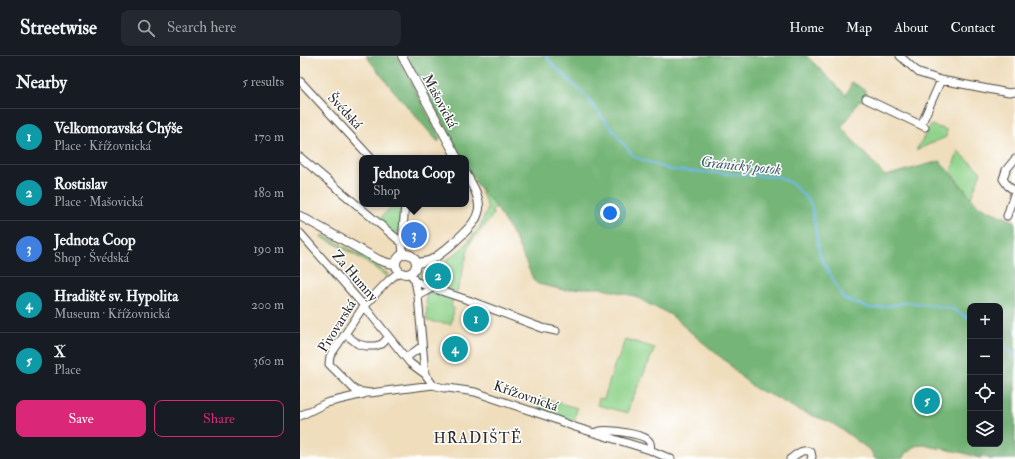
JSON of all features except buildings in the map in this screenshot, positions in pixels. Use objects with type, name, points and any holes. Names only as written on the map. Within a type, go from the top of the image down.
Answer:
[{"type":"street","name":"Mašovická","points":[[402,56],[454,155]]},
{"type":"street","points":[[900,56],[919,73],[941,80],[1009,93],[1015,92]]},
{"type":"street","points":[[866,99],[923,126],[941,80]]},
{"type":"street","name":"Švédská","points":[[300,81],[368,155]]},
{"type":"street","points":[[300,157],[359,207]]},
{"type":"street","points":[[1007,216],[1015,191],[1008,186],[1003,179],[1006,170],[1015,159]]},
{"type":"street","points":[[416,263],[430,261],[437,256],[461,236],[477,217],[479,208],[478,198],[469,179]]},
{"type":"street","points":[[359,207],[402,243]]},
{"type":"street","points":[[403,255],[402,243],[405,207]]},
{"type":"street","points":[[300,216],[379,260],[396,264]]},
{"type":"street","name":"Za Humny","points":[[300,232],[364,306],[410,363],[425,374]]},
{"type":"street","points":[[433,385],[425,374],[418,296],[412,277],[416,263],[412,257],[403,255],[398,258],[396,264],[399,272],[412,277],[432,288],[542,328],[556,331]]},
{"type":"street","name":"Pivovarská","points":[[399,272],[389,280],[364,306],[330,356],[329,364],[356,391],[370,393],[433,385]]},
{"type":"street","points":[[418,296],[432,288]]},
{"type":"street","points":[[345,334],[358,344],[366,346],[382,344],[389,337]]},
{"type":"street","points":[[406,358],[422,346]]},
{"type":"street","name":"Křížovnická","points":[[433,385],[475,392],[594,433],[650,450],[671,459]]},
{"type":"street","points":[[300,416],[326,403],[370,393]]},
{"type":"street","name":"Křížovnická","points":[[594,433],[601,430],[610,430],[642,437],[650,442],[650,450]]},
{"type":"street","points":[[790,459],[802,451],[807,450],[811,452],[811,459]]},
{"type":"green space","points":[[366,56],[397,56],[440,138],[438,142],[393,90]]},
{"type":"green space","points":[[407,56],[807,56],[846,95],[852,82],[865,90],[867,95],[858,102],[850,116],[841,127],[885,176],[940,161],[977,205],[1015,221],[1015,459],[989,459],[983,455],[980,458],[964,453],[923,445],[914,446],[910,452],[907,451],[902,459],[875,459],[871,451],[830,422],[798,410],[773,396],[756,389],[740,376],[728,363],[671,315],[659,308],[658,309],[634,296],[600,288],[564,290],[538,284],[534,281],[515,238],[498,209],[478,186],[469,170],[469,155],[460,155]]},
{"type":"green space","points":[[931,125],[947,130],[946,137],[916,150]]},
{"type":"green space","points":[[958,151],[981,172],[971,198],[951,172]]},
{"type":"green space","points":[[479,186],[497,208],[492,210],[494,214],[470,243],[457,292],[420,280],[423,272],[444,262],[463,248],[479,228],[488,208]]},
{"type":"green space","points":[[392,207],[402,207],[399,231],[395,235],[377,221]]},
{"type":"green space","points":[[323,235],[370,261],[388,274],[387,277],[355,255],[321,237]]},
{"type":"green space","points":[[435,292],[453,298],[451,307],[454,308],[451,324],[427,321],[426,294]]},
{"type":"green space","points":[[625,339],[655,348],[629,406],[628,413],[597,405],[599,398],[604,399],[616,360],[618,360]]},
{"type":"green space","points":[[542,398],[577,408],[574,423],[538,408]]},
{"type":"waterway","name":"Gránický potok","points":[[546,56],[554,66],[584,94],[634,157],[671,170],[779,177],[793,184],[811,204],[820,256],[844,299],[872,309],[908,302],[950,308],[967,317]]},
{"type":"waterway","name":"Gránický potok","points":[[1003,344],[1015,355]]},
{"type":"place","name":"Jednota Coop","points":[[414,235]]},
{"type":"place","name":"Rostislav","points":[[438,276]]},
{"type":"place","name":"Velkomoravská Chýše","points":[[476,319]]},
{"type":"place","name":"Hradiště sv. Hypolita","points":[[455,349]]},
{"type":"place","name":"X","points":[[927,401]]},
{"type":"district","name":"HRADIŠTĚ","points":[[478,438]]}]
